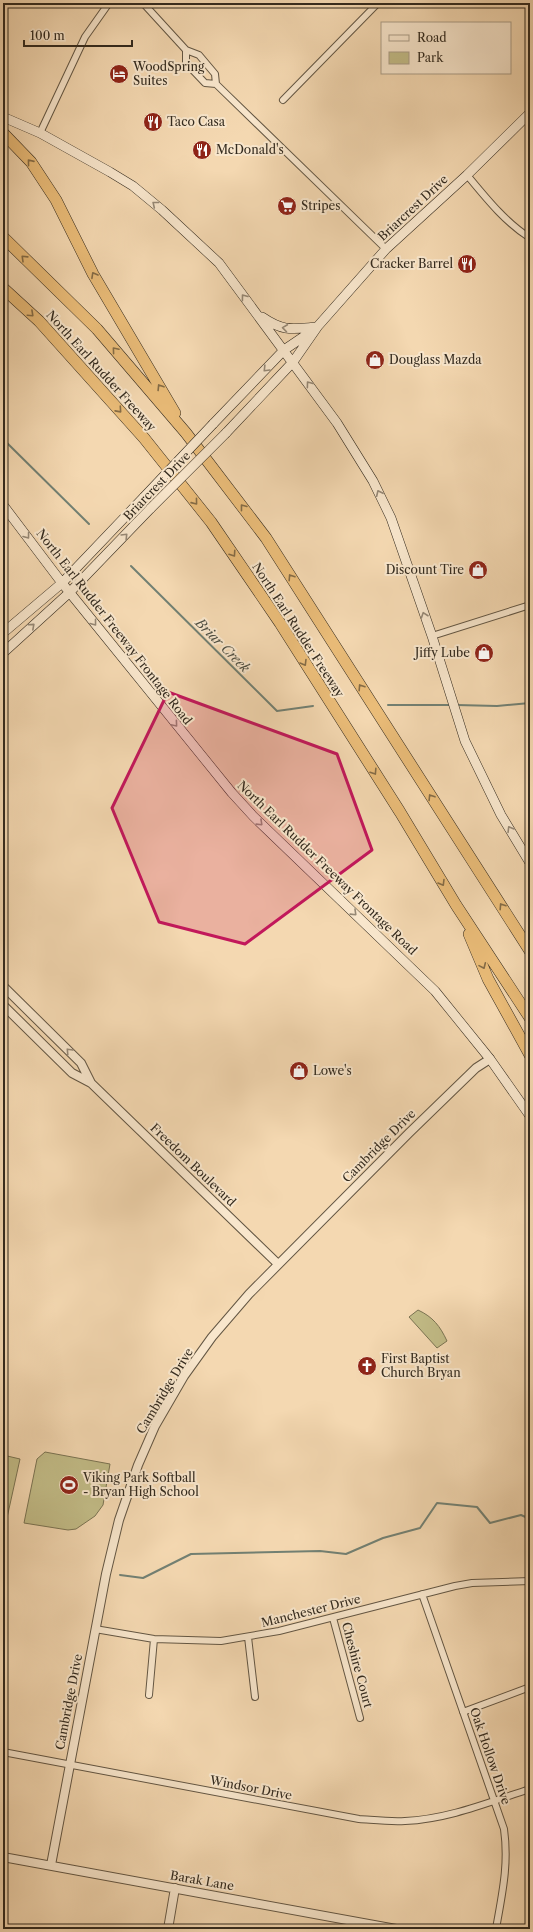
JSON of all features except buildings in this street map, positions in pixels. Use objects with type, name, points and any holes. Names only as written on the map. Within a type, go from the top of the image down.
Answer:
[{"type":"highway","points":[[3,133],[31,162],[56,200],[93,274],[186,433]]},
{"type":"highway","name":"North Earl Rudder Freeway","points":[[3,237],[97,329],[186,433],[266,538],[530,951]]},
{"type":"highway","name":"North Earl Rudder Freeway","points":[[3,288],[39,321],[144,438],[211,522],[280,623],[400,812],[456,905],[530,1018]]},
{"type":"highway","points":[[456,905],[488,978],[530,1055]]},
{"type":"highway","points":[[517,930],[530,946]]},
{"type":"main road","name":"Briarcrest Drive","points":[[3,653],[70,592],[293,362],[318,326],[386,249],[467,175],[530,112]]},
{"type":"main road","points":[[3,117],[40,133],[110,172],[133,186],[162,210],[219,263],[337,423],[374,481],[391,518],[432,636],[448,692],[465,741],[501,815],[530,863]]},
{"type":"main road","points":[[256,313],[276,326],[290,329],[318,326]]},
{"type":"main road","name":"Briarcrest Drive","points":[[3,633],[62,583],[284,350],[318,326]]},
{"type":"main road","name":"North Earl Rudder Freeway Frontage Road","points":[[3,505],[62,583],[232,793],[258,821],[435,991],[490,1059],[530,1116]]},
{"type":"street","points":[[40,133],[85,37],[109,3]]},
{"type":"street","points":[[143,3],[186,50],[199,55],[215,74],[216,84]]},
{"type":"street","points":[[283,100],[378,3]]},
{"type":"street","points":[[186,50],[186,63],[204,83],[216,84],[386,249]]},
{"type":"street","points":[[467,175],[496,209],[519,231],[530,238]]},
{"type":"street","points":[[432,636],[530,605]]},
{"type":"street","name":"Freedom Boulevard","points":[[3,986],[81,1064],[92,1082],[278,1264]]},
{"type":"street","name":"Freedom Boulevard","points":[[3,1005],[72,1073],[92,1082]]},
{"type":"street","points":[[14,1016],[24,1006]]},
{"type":"street","name":"Cambridge Drive","points":[[51,1866],[95,1629],[119,1520],[138,1465],[155,1426],[184,1376],[212,1337],[278,1264],[409,1132],[476,1068],[490,1059]]},
{"type":"street","name":"Manchester Drive","points":[[95,1629],[154,1639],[221,1641],[279,1631],[422,1594],[472,1583],[530,1580]]},
{"type":"street","name":"Oak Hollow Drive","points":[[422,1594],[504,1829],[507,1860],[496,1929]]},
{"type":"street","name":"Cheshire Court","points":[[332,1618],[360,1718]]},
{"type":"street","points":[[248,1637],[255,1697]]},
{"type":"street","points":[[149,1695],[154,1639]]},
{"type":"street","points":[[463,1712],[530,1687]]},
{"type":"street","name":"Windsor Drive","points":[[3,1752],[359,1819],[405,1821],[430,1818],[469,1810],[494,1800],[530,1789]]},
{"type":"street","name":"Barak Lane","points":[[3,1857],[392,1929]]},
{"type":"street","points":[[168,1929],[175,1888]]},
{"type":"highlighted area","points":[[168,692],[337,754],[372,850],[245,944],[159,922],[112,808]]},
{"type":"green space","points":[[418,1310],[432,1319],[439,1326],[447,1341],[437,1348],[409,1317]]},
{"type":"green space","name":"Viking Park Softball - Bryan High School","points":[[45,1452],[110,1464],[103,1505],[95,1516],[76,1529],[68,1530],[24,1523],[37,1459]]},
{"type":"green space","points":[[3,1455],[20,1459],[3,1536]]},
{"type":"waterway","name":"Briar Creek","points":[[3,439],[89,524]]},
{"type":"waterway","name":"Briar Creek","points":[[131,566],[277,711],[313,706]]},
{"type":"waterway","name":"Briar Creek","points":[[457,705],[497,706],[530,703]]},
{"type":"waterway","name":"Briar Creek","points":[[388,705],[451,705]]},
{"type":"waterway","points":[[120,1575],[143,1578],[191,1554],[320,1551],[346,1554],[383,1538],[420,1528],[437,1503],[477,1507],[490,1523],[521,1515],[530,1519]]},
{"type":"place","name":"WoodSpring Suites","points":[[119,74]]},
{"type":"place","name":"Taco Casa","points":[[153,122]]},
{"type":"place","name":"McDonald's","points":[[202,150]]},
{"type":"place","name":"Stripes","points":[[287,206]]},
{"type":"place","name":"Cracker Barrel","points":[[467,264]]},
{"type":"place","name":"Douglass Mazda","points":[[375,360]]},
{"type":"place","name":"Discount Tire","points":[[478,570]]},
{"type":"place","name":"Jiffy Lube","points":[[484,653]]},
{"type":"place","name":"Lowe's","points":[[299,1071]]},
{"type":"place","name":"First Baptist Church Bryan","points":[[367,1366]]},
{"type":"place","name":"Viking Park Softball - Bryan High School","points":[[69,1485]]}]
